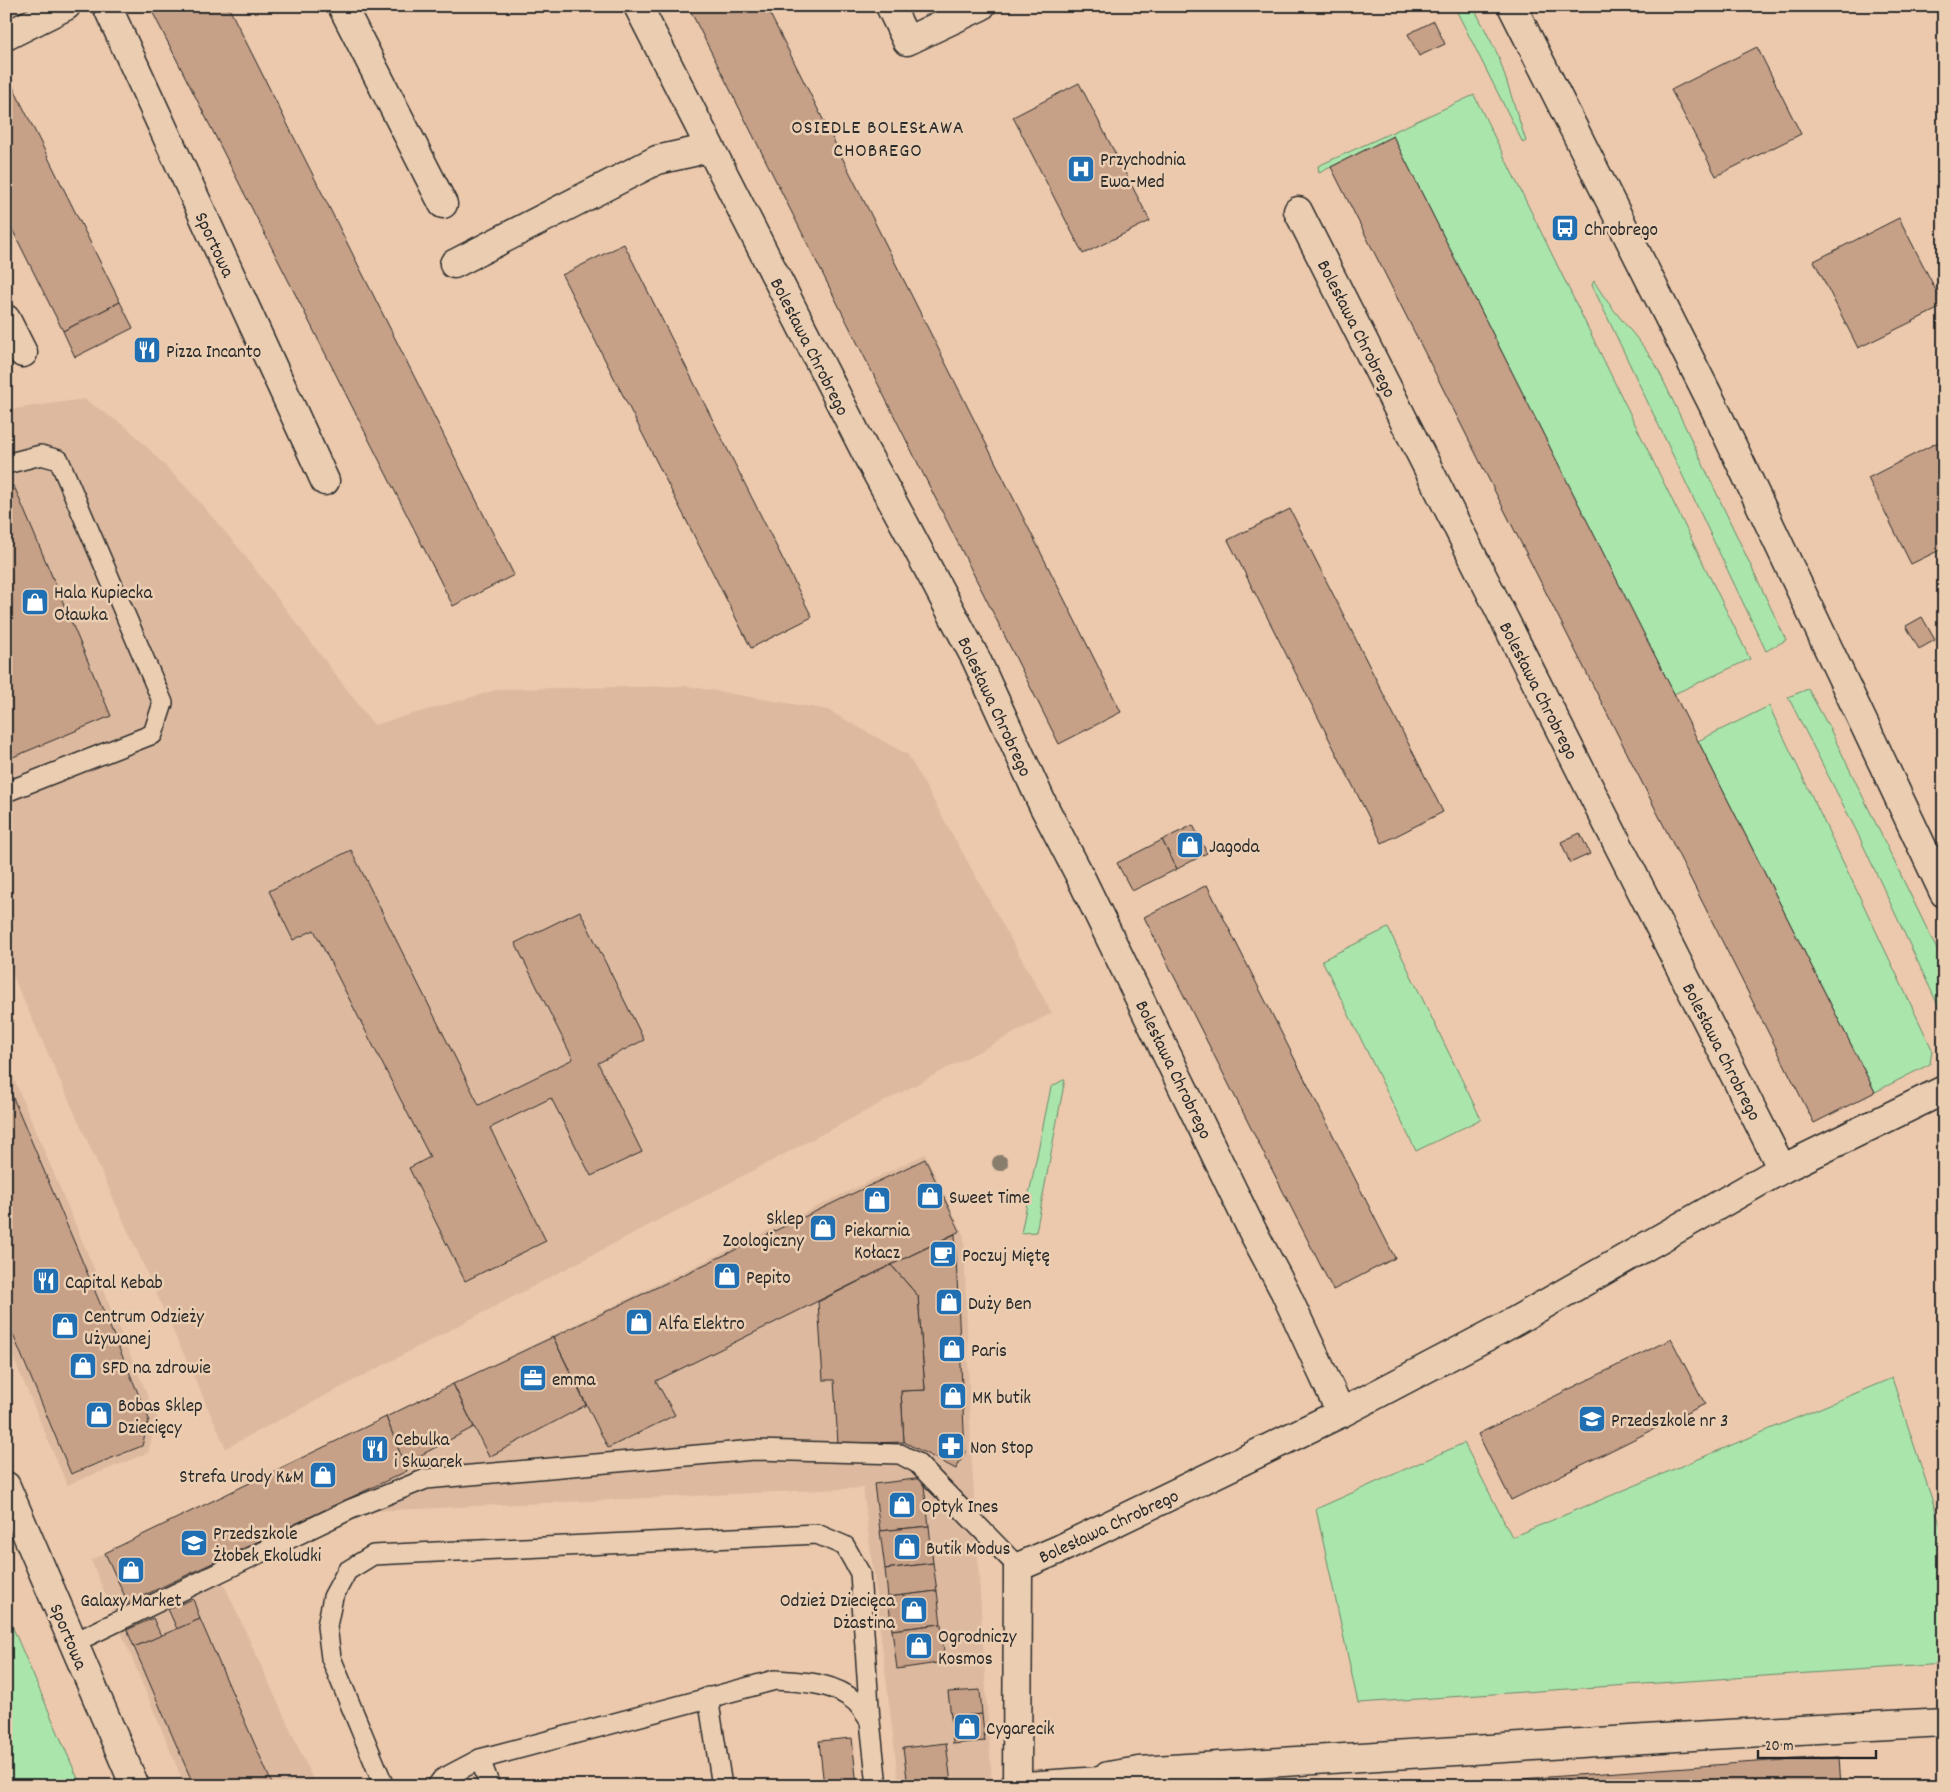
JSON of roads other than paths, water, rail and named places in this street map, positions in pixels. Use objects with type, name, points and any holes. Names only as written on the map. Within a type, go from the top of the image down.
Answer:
[{"type":"street","points":[[6,36],[66,6]]},
{"type":"street","name":"Sportowa","points":[[107,6],[325,481]]},
{"type":"street","points":[[342,6],[443,204]]},
{"type":"street","name":"Bolesława Chrobrego","points":[[638,6],[708,147],[866,453],[976,659],[1042,802],[1253,1232],[1285,1292],[1341,1413]]},
{"type":"street","points":[[890,6],[908,41],[982,6]]},
{"type":"street","points":[[1512,6],[1713,405],[1944,893]]},
{"type":"street","points":[[454,264],[657,160],[708,147]]},
{"type":"street","name":"Bolesława Chrobrego","points":[[1298,211],[1782,1169]]},
{"type":"street","points":[[6,319],[23,353]]},
{"type":"street","name":"Bolesława Chrobrego","points":[[1017,1784],[1018,1567],[1060,1549],[1341,1413],[1501,1328],[1782,1169],[1944,1090]]},
{"type":"street","name":"Sportowa","points":[[6,1486],[135,1786]]},
{"type":"street","points":[[1108,1776],[1139,1771],[1944,1722]]},
{"type":"lane","points":[[6,464],[41,455],[59,460],[163,703],[153,734],[6,792]]},
{"type":"lane","points":[[73,1643],[351,1509],[426,1479],[635,1459],[754,1450],[900,1454],[917,1463],[1018,1567]]},
{"type":"lane","points":[[384,1786],[331,1658],[327,1626],[333,1597],[347,1571],[373,1554],[817,1534],[846,1546],[860,1573],[870,1721],[878,1786]]},
{"type":"lane","points":[[438,1786],[442,1779],[480,1759],[775,1680],[820,1683],[837,1690],[856,1702],[870,1721]]},
{"type":"lane","points":[[708,1697],[722,1786]]},
{"type":"lane","points":[[480,1759],[490,1786]]},
{"type":"lane","points":[[1017,1784],[1108,1776]]},
{"type":"place","name":"Przychodnia Ewa-Med","points":[[1081,169]]},
{"type":"place","name":"Chrobrego","points":[[1565,228]]},
{"type":"place","name":"Pizza Incanto","points":[[147,350]]},
{"type":"place","name":"Hala Kupiecka Oławka","points":[[35,602]]},
{"type":"place","name":"Jagoda","points":[[1190,845]]},
{"type":"place","name":"Sweet Time","points":[[930,1196]]},
{"type":"place","name":"Piekarnia Kołacz","points":[[877,1200]]},
{"type":"place","name":"Sklep Zoologiczny","points":[[823,1228]]},
{"type":"place","name":"Poczuj Miętę","points":[[943,1254]]},
{"type":"place","name":"Pepito","points":[[727,1276]]},
{"type":"place","name":"Capital Kebab","points":[[46,1281]]},
{"type":"place","name":"Duży Ben","points":[[949,1302]]},
{"type":"place","name":"Alfa Elektro","points":[[639,1322]]},
{"type":"place","name":"Centrum Odzieży Używanej","points":[[65,1326]]},
{"type":"place","name":"Paris","points":[[952,1349]]},
{"type":"place","name":"SFD na zdrowie","points":[[83,1366]]},
{"type":"place","name":"emma","points":[[533,1378]]},
{"type":"place","name":"MK butik","points":[[953,1396]]},
{"type":"place","name":"Bobas Sklep Dziecięcy","points":[[99,1415]]},
{"type":"place","name":"Przedszkole nr 3","points":[[1592,1419]]},
{"type":"place","name":"Non Stop","points":[[951,1446]]},
{"type":"place","name":"Cebulka i Skwarek","points":[[375,1449]]},
{"type":"place","name":"Strefa Urody K&M","points":[[323,1475]]},
{"type":"place","name":"Optyk Ines","points":[[902,1505]]},
{"type":"place","name":"Przedszkole Żłobek Ekoludki","points":[[194,1543]]},
{"type":"place","name":"Butik Modus","points":[[907,1547]]},
{"type":"place","name":"Galaxy Market","points":[[131,1570]]},
{"type":"place","name":"Odzież Dziecięca Dżastina","points":[[914,1610]]},
{"type":"place","name":"Ogrodniczy Kosmos","points":[[919,1646]]},
{"type":"place","name":"Cygarecik","points":[[967,1727]]},
{"type":"district","name":"OSIEDLE BOLESŁAWA CHOBREGO","points":[[878,138]]}]
